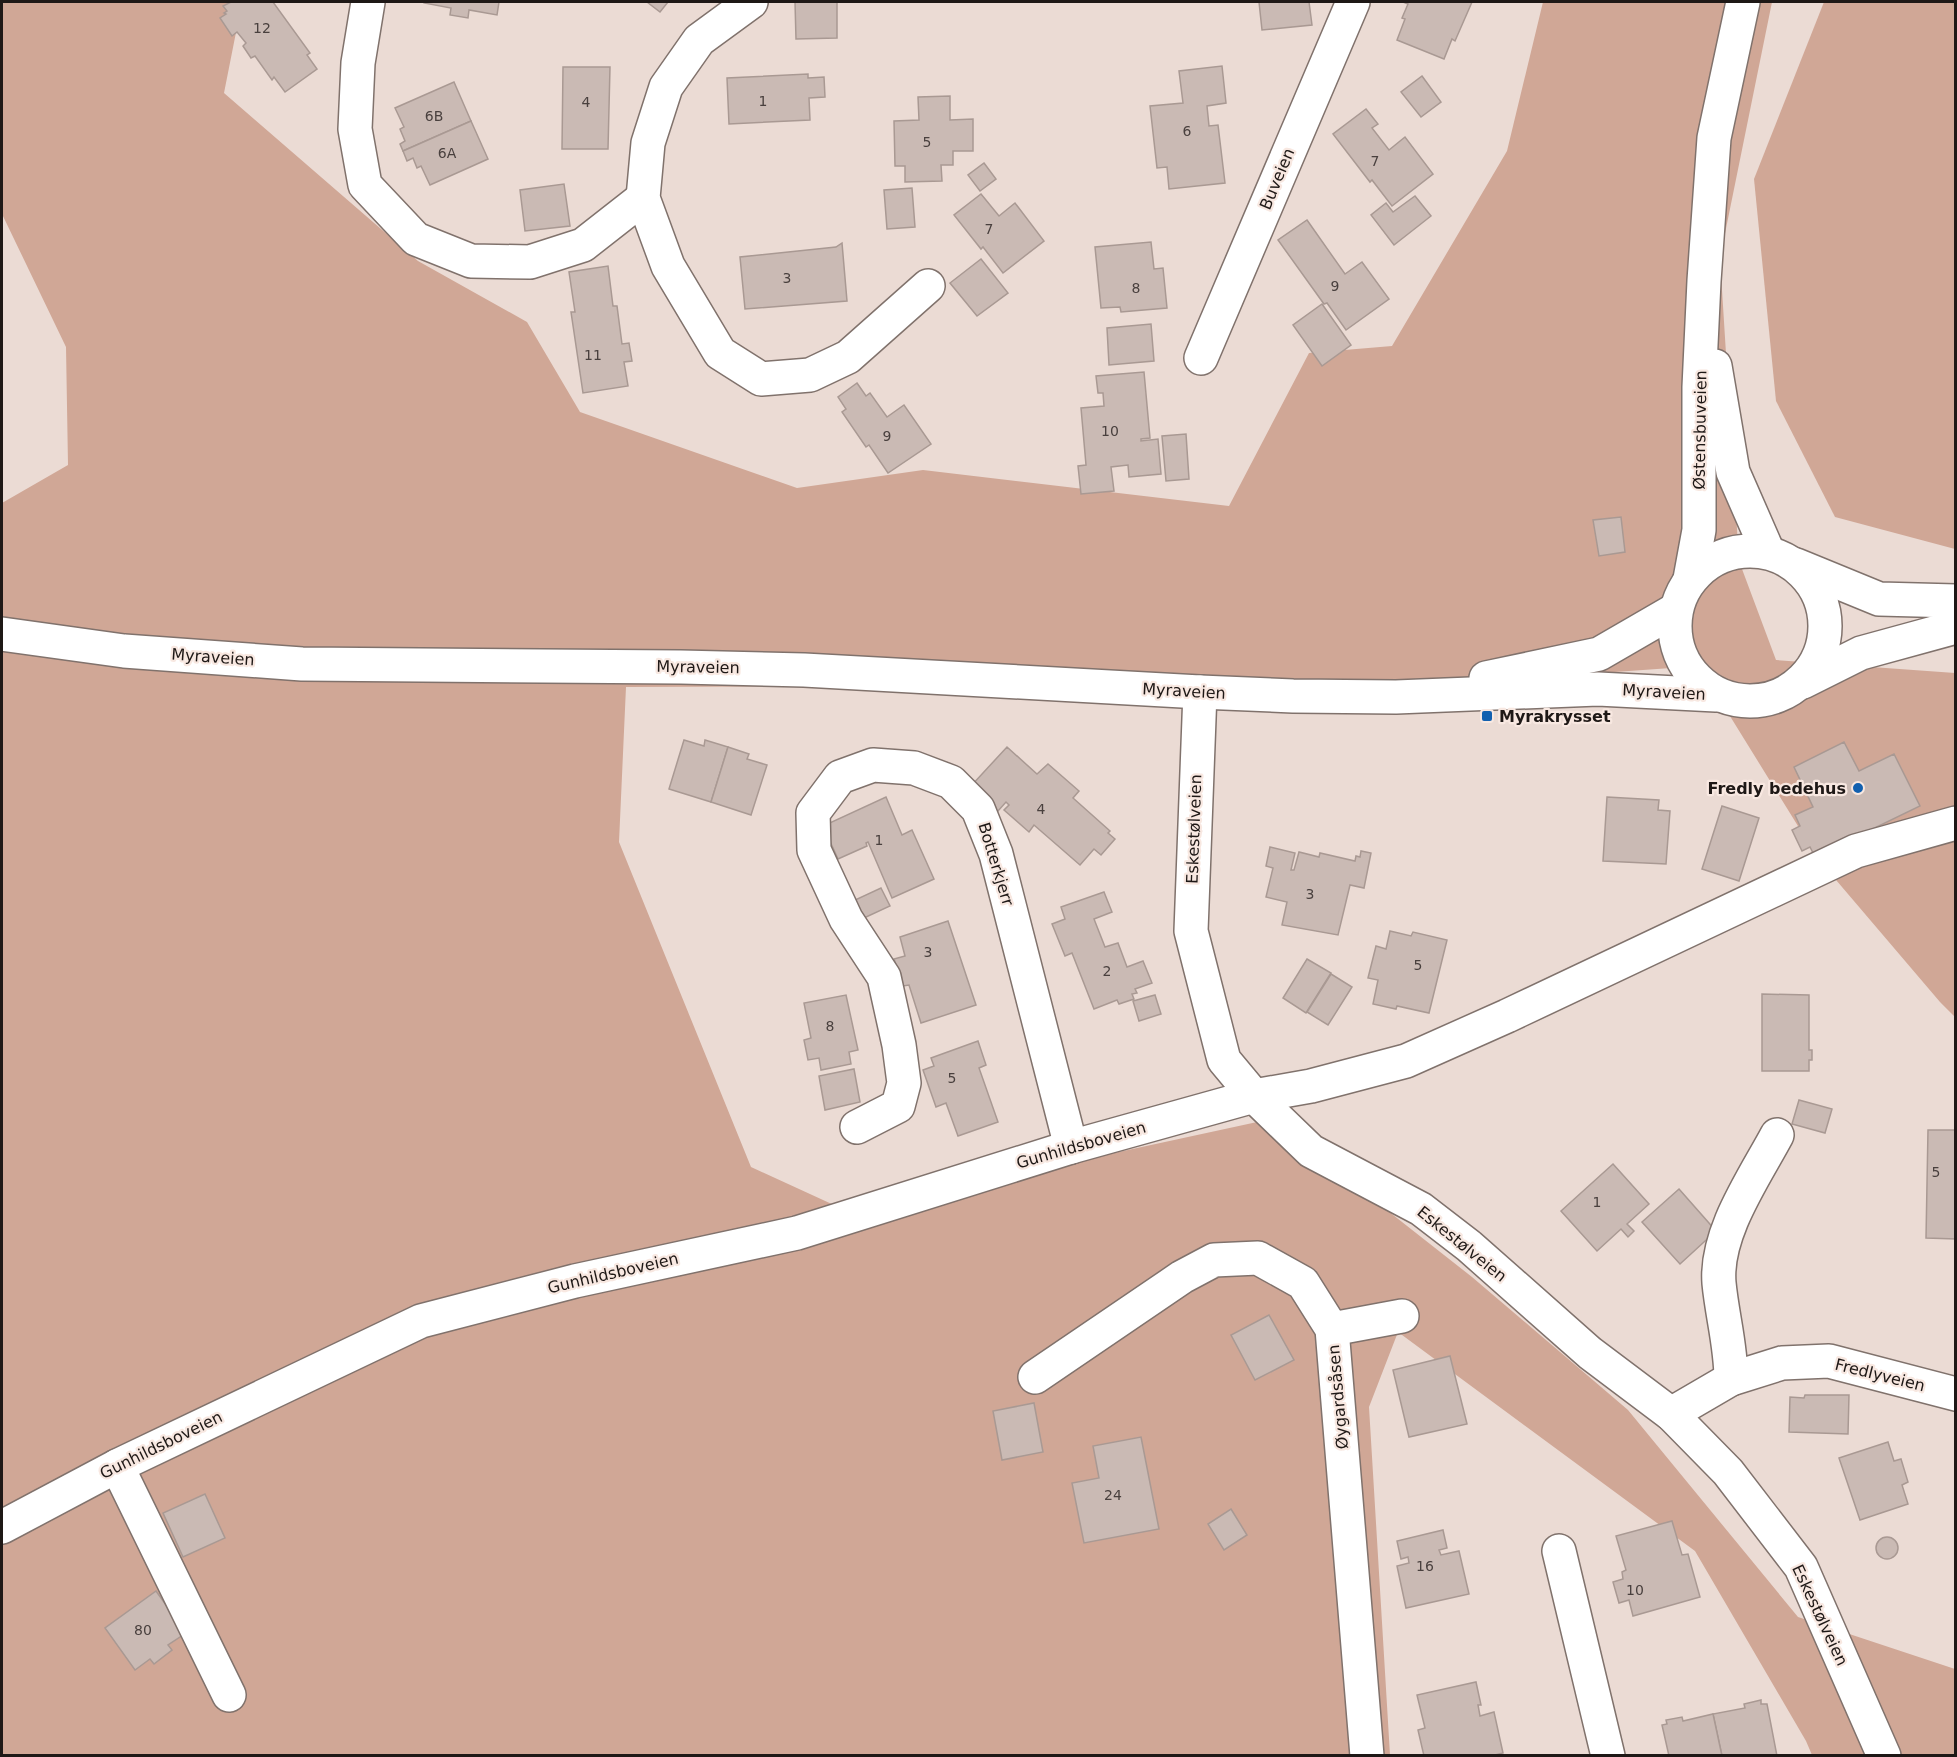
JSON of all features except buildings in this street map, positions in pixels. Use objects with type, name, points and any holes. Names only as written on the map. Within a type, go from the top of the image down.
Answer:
[{"type":"street","points":[[368,2],[358,63],[355,129],[365,185],[416,239],[471,261],[530,262],[583,245],[643,198]]},
{"type":"street","points":[[751,2],[699,40],[666,87],[648,143],[643,198],[668,266],[720,353],[761,379],[810,375],[848,357],[928,286]]},
{"type":"street","name":"Buveien","points":[[1201,358],[1353,2]]},
{"type":"street","name":"Østensbuveien","points":[[1690,579],[1699,530],[1700,387],[1704,281],[1714,138],[1743,2]]},
{"type":"street","name":"Østensbuveien","points":[[1704,281],[1718,387],[1733,472],[1781,558]]},
{"type":"street","points":[[1956,601],[1879,599],[1781,558],[1739,551],[1713,560],[1690,579],[1675,610],[1675,640],[1694,679],[1716,695],[1753,703],[1778,698],[1803,682],[1862,653],[1956,627]]},
{"type":"street","points":[[1781,558],[1814,584],[1823,604],[1826,625],[1819,659],[1803,682]]},
{"type":"street","name":"Myraveien","points":[[1396,697],[1599,654],[1675,610]]},
{"type":"street","name":"Myraveien","points":[[2,634],[124,651],[302,664],[646,666],[804,670],[1200,692],[1396,697],[1598,689],[1716,695]]},
{"type":"street","name":"Eskestølveien","points":[[1200,692],[1191,931],[1224,1060],[1254,1096],[1311,1151],[1421,1209],[1445,1227],[1590,1353],[1671,1414],[1728,1472],[1801,1567],[1884,1755]]},
{"type":"street","name":"Botterkjerr","points":[[857,1127],[898,1106],[904,1083],[899,1045],[884,976],[846,919],[814,850],[813,813],[840,777],[873,765],[914,768],[951,782],[978,809],[996,854],[1071,1147]]},
{"type":"street","name":"Gunhildsboveien","points":[[2,1527],[117,1466],[421,1321],[575,1281],[797,1233],[1071,1147],[1254,1096],[1311,1086],[1406,1061],[1507,1016],[1857,851],[1956,823]]},
{"type":"street","points":[[1731,1379],[1731,1362],[1719,1281],[1720,1251],[1738,1207],[1777,1135]]},
{"type":"street","name":"Øygardsåsen","points":[[1035,1377],[1182,1277],[1214,1260],[1258,1258],[1303,1283],[1332,1329],[1367,1755]]},
{"type":"street","points":[[1332,1329],[1402,1316]]},
{"type":"street","name":"Fredlyveien","points":[[1671,1414],[1731,1379],[1782,1363],[1828,1361],[1956,1394]]},
{"type":"street","points":[[117,1466],[229,1695]]},
{"type":"street","points":[[1559,1551],[1608,1755]]},
{"type":"shaded area","points":[[2,2],[242,2],[224,93],[418,261],[527,322],[580,412],[797,488],[923,470],[1229,506],[1309,353],[1392,346],[1507,151],[1543,2],[1772,2],[1720,258],[1739,561],[1776,660],[1955,673],[1955,1017],[1819,860],[1699,666],[1447,684],[626,687],[619,842],[751,1167],[847,1211],[1271,1119],[1472,1277],[1628,1410],[1798,1617],[1955,1669],[1955,1755],[1812,1755],[1695,1551],[1398,1332],[1369,1407],[1390,1755],[2,1755],[2,503],[68,465],[66,347],[2,214]]},
{"type":"shaded area","points":[[1824,2],[1955,2],[1955,549],[1835,517],[1776,401],[1754,179]]},
{"type":"place","name":"Myrakrysset","points":[[1487,716]]},
{"type":"place","name":"Fredly bedehus","points":[[1858,788]]}]
